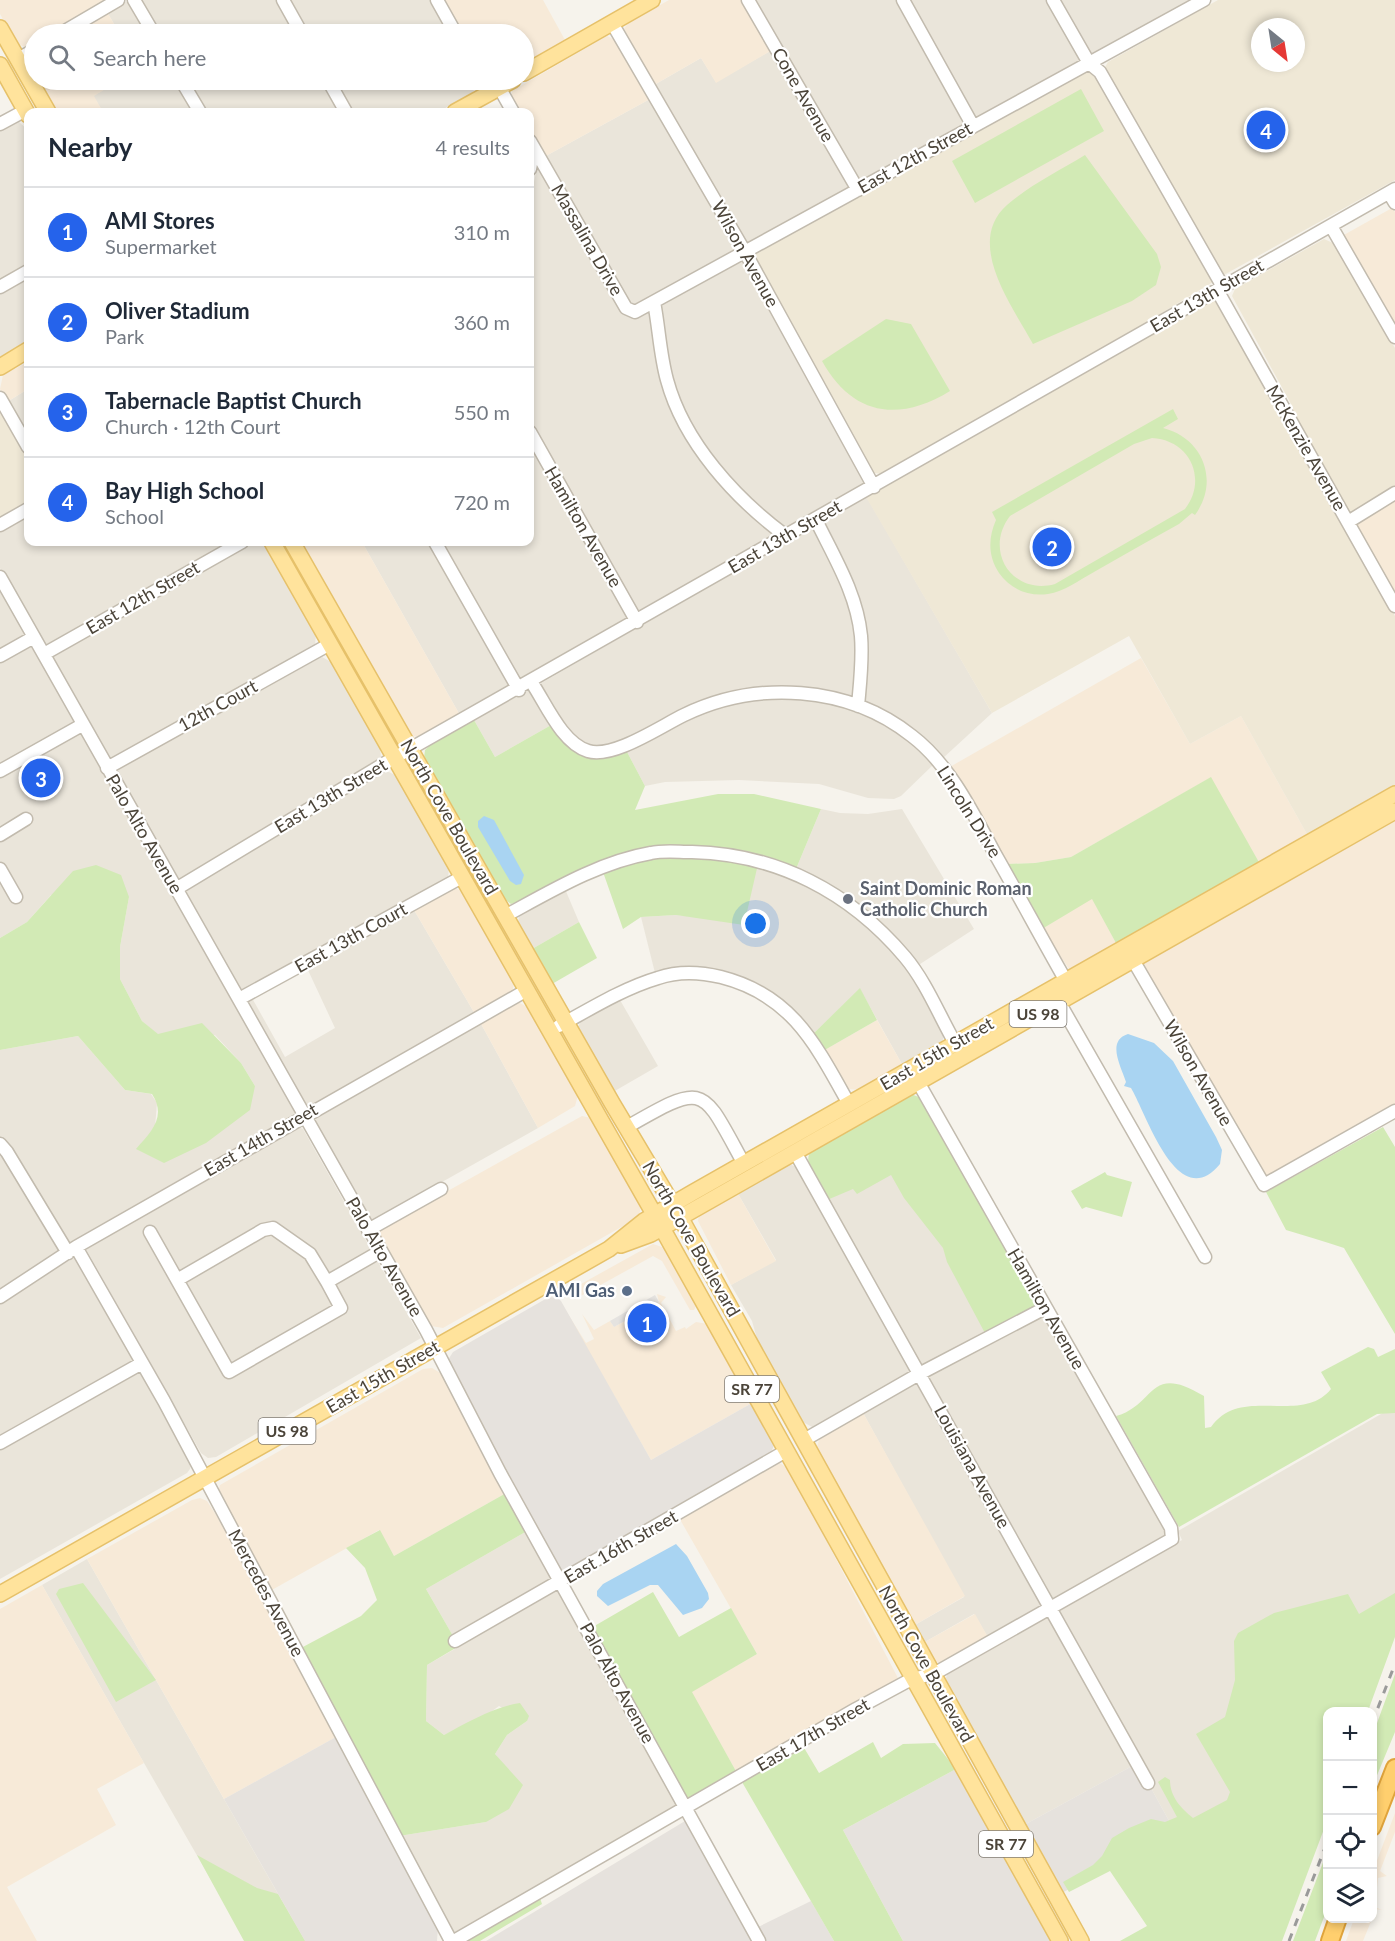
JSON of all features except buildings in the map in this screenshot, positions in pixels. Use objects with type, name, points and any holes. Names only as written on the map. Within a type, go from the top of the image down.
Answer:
[{"type":"highway","points":[[1377,1818],[1391,1791],[1395,1768]]},
{"type":"highway","points":[[1330,1941],[1336,1923]]},
{"type":"main road","points":[[534,67],[652,0]]},
{"type":"main road","points":[[0,28],[24,70]]},
{"type":"main road","points":[[0,48],[18,59]]},
{"type":"main road","points":[[0,65],[25,108]]},
{"type":"main road","points":[[36,90],[46,108]]},
{"type":"main road","points":[[462,108],[495,90]]},
{"type":"main road","points":[[0,367],[24,352]]},
{"type":"main road","name":"North Cove Boulevard","points":[[274,546],[658,1221],[1060,1941]]},
{"type":"main road","name":"North Cove Boulevard","points":[[294,546],[505,916],[563,1024],[579,1046],[677,1211],[1081,1941]]},
{"type":"main road","name":"East 15th Street","points":[[0,1594],[1276,871],[1368,818],[1395,794]]},
{"type":"main road","name":"East 15th Street","points":[[1368,818],[1395,811]]},
{"type":"main road","points":[[527,990],[536,992],[563,1024]]},
{"type":"main road","name":"East 15th Street","points":[[677,1211],[744,1164],[791,1145]]},
{"type":"street","points":[[77,24],[118,0]]},
{"type":"street","points":[[134,0],[148,24]]},
{"type":"street","points":[[283,0],[296,24]]},
{"type":"street","points":[[437,0],[450,24]]},
{"type":"street","name":"Cone Avenue","points":[[748,0],[858,190]]},
{"type":"street","points":[[903,0],[973,126]]},
{"type":"street","name":"McKenzie Avenue","points":[[1053,0],[1089,63],[1100,72],[1395,606]]},
{"type":"street","name":"East 12th Street","points":[[626,308],[635,312],[654,302],[1204,0]]},
{"type":"street","name":"Wilson Avenue","points":[[612,23],[745,252],[874,487]]},
{"type":"street","points":[[18,59],[24,56]]},
{"type":"street","points":[[187,90],[198,108]]},
{"type":"street","points":[[334,90],[344,108]]},
{"type":"street","points":[[502,90],[511,108]]},
{"type":"street","points":[[0,124],[24,113]]},
{"type":"street","name":"Massalina Drive","points":[[534,148],[626,308]]},
{"type":"street","name":"East 13th Street","points":[[176,888],[395,758],[519,690],[1331,226],[1393,195]]},
{"type":"street","points":[[1331,226],[1395,337]]},
{"type":"street","points":[[0,287],[24,273]]},
{"type":"street","points":[[654,302],[667,381],[683,418],[720,478],[759,516],[786,536]]},
{"type":"street","points":[[0,398],[24,440]]},
{"type":"street","name":"Hamilton Avenue","points":[[534,439],[637,621]]},
{"type":"street","points":[[1348,522],[1395,493]]},
{"type":"street","points":[[0,525],[24,511]]},
{"type":"street","points":[[816,519],[855,606],[861,654],[858,706]]},
{"type":"street","name":"East 12th Street","points":[[44,654],[235,546]]},
{"type":"street","points":[[437,546],[519,690]]},
{"type":"street","name":"Palo Alto Avenue","points":[[0,577],[381,1251],[560,1582],[759,1941]]},
{"type":"street","points":[[0,656],[34,637]]},
{"type":"street","name":"12th Court","points":[[106,768],[330,645]]},
{"type":"street","name":"Lincoln Drive","points":[[532,682],[564,734],[582,749],[591,753],[612,751],[720,700],[751,693],[780,691],[822,697],[858,706],[913,736],[949,776],[976,819],[1070,987]]},
{"type":"street","points":[[0,771],[82,724]]},
{"type":"street","points":[[0,836],[26,819]]},
{"type":"street","points":[[505,916],[600,868],[634,857],[670,852],[747,856],[782,867],[810,881],[848,904],[871,923],[905,957],[916,972],[959,1050]]},
{"type":"street","points":[[0,869],[16,897]]},
{"type":"street","name":"East 13th Court","points":[[239,999],[462,877]]},
{"type":"street","name":"Wilson Avenue","points":[[1130,953],[1264,1185],[1395,1111]]},
{"type":"street","points":[[563,1024],[660,977],[698,973],[727,979],[759,991],[798,1022],[814,1044],[852,1111]]},
{"type":"street","name":"East 14th Street","points":[[0,1298],[72,1250],[527,990]]},
{"type":"street","points":[[1055,996],[1205,1257]]},
{"type":"street","name":"Hamilton Avenue","points":[[914,1076],[1171,1528],[1173,1536]]},
{"type":"street","points":[[627,1127],[674,1100],[686,1097],[698,1098],[706,1101],[716,1113],[744,1164]]},
{"type":"street","name":"Mercedes Avenue","points":[[0,1144],[72,1250],[142,1363],[453,1941]]},
{"type":"street","name":"Louisiana Avenue","points":[[791,1145],[1148,1783]]},
{"type":"street","points":[[368,1230],[441,1188]]},
{"type":"street","points":[[150,1232],[177,1280],[229,1372],[341,1308],[310,1254],[273,1228],[263,1230],[177,1280]]},
{"type":"street","points":[[327,1282],[381,1251]]},
{"type":"street","points":[[804,1440],[919,1374],[1045,1308]]},
{"type":"street","points":[[0,1443],[142,1363]]},
{"type":"street","name":"East 16th Street","points":[[455,1641],[786,1451]]},
{"type":"street","name":"East 17th Street","points":[[453,1941],[856,1709],[914,1679],[932,1675],[1169,1542],[1173,1536]]},
{"type":"shaded area","points":[[0,0],[108,0],[66,24],[24,24],[24,47],[16,43],[0,14]]},
{"type":"shaded area","points":[[140,0],[278,0],[291,24],[154,24]]},
{"type":"shaded area","points":[[288,0],[432,0],[445,24],[302,24]]},
{"type":"shaded area","points":[[443,0],[543,0],[565,40],[534,58],[534,24],[456,24]]},
{"type":"shaded area","points":[[669,0],[742,0],[772,50],[716,83],[701,58],[654,85],[624,29],[628,23]]},
{"type":"shaded area","points":[[754,0],[898,0],[967,123],[859,183]]},
{"type":"shaded area","points":[[909,0],[1048,0],[1083,61],[975,119]]},
{"type":"shaded area","points":[[1058,0],[1193,0],[1091,56]]},
{"type":"shaded area","points":[[1218,0],[1395,0],[1395,180],[1222,276],[1104,69],[1108,62]]},
{"type":"shaded area","points":[[129,2],[143,24],[114,24],[107,12]]},
{"type":"shaded area","points":[[107,12],[114,24],[87,24]]},
{"type":"shaded area","points":[[607,36],[615,40],[650,99],[544,157],[534,138],[534,108],[517,108],[511,97],[514,90],[534,90],[534,78]]},
{"type":"shaded area","points":[[772,50],[851,187],[747,246],[654,85],[701,58],[716,82]]},
{"type":"shaded area","points":[[1086,69],[1093,71],[1213,282],[1024,396],[883,474],[873,473],[755,261],[755,254]]},
{"type":"shaded area","points":[[43,90],[104,90],[94,96],[101,108],[54,108]]},
{"type":"shaded area","points":[[103,90],[181,90],[191,107],[100,108],[93,96]]},
{"type":"shaded area","points":[[192,90],[328,90],[339,108],[204,108]]},
{"type":"shaded area","points":[[339,90],[474,90],[445,108],[350,108]]},
{"type":"shaded area","points":[[650,99],[739,250],[634,306],[629,304],[544,157]]},
{"type":"shaded area","points":[[18,121],[24,126],[24,268],[0,282],[0,129]]},
{"type":"shaded area","points":[[538,163],[621,308],[651,310],[679,420],[717,482],[756,520],[777,535],[639,615],[534,430],[534,182]]},
{"type":"shaded area","points":[[1392,208],[1395,212],[1395,329],[1342,236]]},
{"type":"shaded area","points":[[1324,239],[1333,243],[1395,348],[1395,489],[1355,512],[1347,510],[1287,407],[1291,404],[1232,296],[1235,289]]},
{"type":"shaded area","points":[[744,259],[864,480],[863,486],[786,530],[724,475],[687,416],[672,380],[659,305]]},
{"type":"shaded area","points":[[24,277],[24,343],[0,357],[0,292]]},
{"type":"shaded area","points":[[1212,300],[1217,302],[1395,616],[1395,787],[1308,836],[1241,716],[1190,744],[1129,636],[992,713],[866,497]]},
{"type":"shaded area","points":[[24,364],[24,391],[7,402],[0,389],[3,375]]},
{"type":"shaded area","points":[[24,391],[24,431],[7,402]]},
{"type":"shaded area","points":[[0,406],[24,450],[24,508],[0,522]]},
{"type":"shaded area","points":[[534,448],[631,619],[520,683],[442,546],[534,546]]},
{"type":"shaded area","points":[[866,496],[992,713],[942,759],[863,703],[865,636],[822,522]]},
{"type":"shaded area","points":[[1395,500],[1395,597],[1354,525]]},
{"type":"shaded area","points":[[24,517],[24,546],[226,546],[45,648],[0,568],[0,531]]},
{"type":"shaded area","points":[[814,526],[851,607],[856,635],[853,700],[822,692],[780,686],[750,688],[718,696],[685,709],[611,746],[591,748],[568,731],[538,685]]},
{"type":"shaded area","points":[[245,546],[266,546],[316,634],[315,645],[108,761],[50,657]]},
{"type":"shaded area","points":[[302,546],[364,546],[461,717],[421,738],[410,735]]},
{"type":"shaded area","points":[[364,546],[432,546],[513,688],[461,717]]},
{"type":"shaded area","points":[[0,586],[28,634],[0,650]]},
{"type":"shaded area","points":[[33,643],[75,722],[0,765],[0,662]]},
{"type":"shaded area","points":[[322,657],[331,662],[380,747],[381,758],[177,882],[113,770]]},
{"type":"shaded area","points":[[1141,658],[1190,744],[1241,716],[1308,836],[1260,864],[1210,778],[1071,857],[1035,863],[1006,864],[948,768]]},
{"type":"shaded area","points":[[531,689],[553,724],[495,757],[474,720]]},
{"type":"shaded area","points":[[780,696],[822,702],[857,711],[910,740],[934,764],[901,796],[894,799],[868,798],[819,784],[739,780],[665,782],[645,786],[626,750],[722,705]]},
{"type":"shaded area","points":[[80,731],[298,1113],[70,1245],[4,1139],[0,1138],[0,1050],[78,1036],[125,1090],[151,1094],[157,1103],[155,1127],[255,1086],[241,1063],[215,1035],[158,1035],[142,1021],[120,979],[120,947],[129,897],[51,895],[27,922],[0,938],[0,878],[15,904],[22,899],[0,861],[0,842],[32,821],[27,813],[0,829],[0,777]]},
{"type":"shaded area","points":[[387,771],[397,776],[449,868],[448,878],[240,993],[182,891]]},
{"type":"shaded area","points":[[821,809],[840,813],[868,814],[902,809],[974,929],[917,966],[796,869]]},
{"type":"shaded area","points":[[1395,818],[1395,1105],[1265,1179],[1140,963]]},
{"type":"shaded area","points":[[758,864],[773,868],[827,895],[869,927],[895,952],[916,981],[944,1035],[942,1043],[903,1066],[860,989],[813,1034],[755,985],[655,973],[641,917],[676,915],[699,917]]},
{"type":"shaded area","points":[[450,889],[458,889],[463,894],[514,984],[512,992],[475,1014],[414,910]]},
{"type":"shaded area","points":[[565,889],[579,922],[532,949],[518,923],[519,915]]},
{"type":"shaded area","points":[[1092,898],[1117,945],[1069,969],[1042,929]]},
{"type":"shaded area","points":[[414,910],[475,1014],[305,1109],[245,1002],[252,998],[285,1057],[335,1028],[307,968]]},
{"type":"shaded area","points":[[620,1000],[658,1066],[613,1092],[578,1027],[583,1018]]},
{"type":"shaded area","points":[[518,1002],[529,1008],[578,1095],[575,1106],[538,1128],[480,1022]]},
{"type":"shaded area","points":[[877,1020],[903,1066],[862,1090],[849,1089],[844,1085],[823,1051]]},
{"type":"shaded area","points":[[480,1022],[538,1128],[371,1222],[310,1118]]},
{"type":"shaded area","points":[[582,1116],[591,1118],[641,1204],[639,1217],[443,1328],[431,1326],[376,1231]]},
{"type":"shaded area","points":[[298,1127],[303,1129],[421,1338],[216,1457],[208,1458],[201,1453],[86,1249]]},
{"type":"shaded area","points":[[0,1151],[61,1251],[0,1292]]},
{"type":"shaded area","points":[[898,1161],[993,1331],[925,1366],[920,1366],[827,1200]]},
{"type":"shaded area","points":[[789,1164],[799,1168],[911,1370],[910,1374],[814,1428],[803,1422],[758,1342],[752,1321],[731,1285],[776,1260],[737,1192]]},
{"type":"shaded area","points":[[737,1192],[776,1261],[731,1285],[698,1221],[699,1215]]},
{"type":"shaded area","points":[[653,1244],[665,1248],[697,1304],[694,1310],[690,1310],[662,1261],[653,1256],[577,1298],[570,1296],[572,1289]]},
{"type":"shaded area","points":[[74,1255],[134,1361],[0,1437],[0,1303]]},
{"type":"shaded area","points":[[657,1294],[666,1297],[661,1303],[676,1331],[685,1327],[686,1329],[696,1322],[708,1324],[752,1403],[651,1460],[558,1298],[586,1343],[594,1339],[582,1314],[594,1330],[610,1321],[614,1327],[659,1302]]},
{"type":"shaded area","points":[[655,1295],[659,1302],[614,1327],[610,1321]]},
{"type":"shaded area","points":[[549,1297],[558,1298],[561,1301],[651,1460],[752,1403],[774,1445],[771,1453],[561,1575],[449,1368],[448,1360],[453,1352]]},
{"type":"shaded area","points":[[1042,1316],[1045,1317],[1167,1528],[1166,1537],[1057,1600],[1050,1598],[927,1376]]},
{"type":"shaded area","points":[[432,1368],[442,1374],[508,1492],[394,1556],[379,1530],[270,1591],[218,1492],[220,1485],[423,1369]]},
{"type":"shaded area","points":[[139,1370],[191,1464],[190,1469],[187,1473],[0,1579],[0,1449]]},
{"type":"shaded area","points":[[915,1382],[919,1383],[1043,1605],[989,1639],[974,1614],[923,1643],[913,1626],[964,1597],[862,1411]]},
{"type":"shaded area","points":[[1395,1406],[1395,1614],[1218,1761],[1237,1795],[1174,1830],[1151,1788],[1154,1785],[1059,1615],[1060,1609],[1182,1540],[1178,1531]]},
{"type":"shaded area","points":[[862,1411],[965,1596],[913,1626],[817,1447],[820,1437]]},
{"type":"shaded area","points":[[778,1462],[789,1469],[899,1680],[737,1773],[691,1692],[757,1654],[678,1516]]},
{"type":"shaded area","points":[[200,1498],[207,1501],[216,1515],[262,1596],[336,1737],[224,1799],[87,1559],[192,1500]]},
{"type":"shaded area","points":[[527,1531],[554,1580],[453,1636],[426,1589]]},
{"type":"shaded area","points":[[87,1559],[305,1941],[246,1941],[42,1585]]},
{"type":"shaded area","points":[[42,1585],[144,1763],[97,1789],[116,1825],[7,1887],[37,1941],[0,1941],[0,1609]]},
{"type":"shaded area","points":[[559,1589],[680,1806],[453,1936],[399,1836],[486,1822],[507,1769],[495,1754],[507,1735],[527,1721],[499,1706],[484,1717],[444,1735],[426,1721],[427,1665]]},
{"type":"shaded area","points":[[975,1614],[989,1639],[942,1664],[932,1660],[923,1643]]},
{"type":"shaded area","points":[[1044,1617],[1050,1618],[1134,1765],[1024,1825],[945,1680],[948,1673]]},
{"type":"shaded area","points":[[336,1737],[438,1927],[437,1941],[305,1941],[224,1799]]},
{"type":"shaded area","points":[[1134,1765],[1147,1789],[1151,1788],[1174,1830],[1062,1893],[1024,1825]]},
{"type":"shaded area","points":[[956,1769],[1052,1941],[903,1941],[843,1830]]},
{"type":"shaded area","points":[[1395,1813],[1395,1832],[1380,1871],[1387,1876],[1378,1878],[1377,1888],[1377,1860]]},
{"type":"shaded area","points":[[685,1821],[748,1932],[811,1901],[834,1941],[486,1941]]},
{"type":"shaded area","points":[[1353,1923],[1370,1923],[1363,1941],[1346,1941]]},
{"type":"green space","points":[[1081,89],[1104,131],[975,203],[952,161]]},
{"type":"green space","points":[[1085,155],[1157,254],[1161,267],[1156,285],[1132,301],[1033,344],[996,275],[991,256],[990,238],[995,220],[1007,205]]},
{"type":"green space","points":[[886,319],[911,324],[950,391],[931,401],[895,410],[862,403],[847,393],[834,379],[822,361]]},
{"type":"green space","points":[[1173,409],[1178,419],[1163,428],[1177,433],[1188,441],[1203,462],[1206,475],[1206,488],[1195,515],[1192,513],[1179,524],[1071,585],[1048,594],[1020,591],[1003,579],[995,567],[991,554],[991,540],[996,520],[992,512]],"holes":[[[1152,438],[1165,440],[1185,453],[1195,474],[1192,497],[1185,509],[1055,584],[1040,586],[1026,583],[1015,577],[1007,568],[1001,556],[1000,543],[1002,529],[1010,516],[1134,444]]]},
{"type":"green space","points":[[474,720],[495,757],[553,724],[583,756],[613,756],[626,750],[645,786],[635,810],[718,794],[754,794],[821,809],[796,869],[747,851],[670,847],[511,904],[503,898],[424,758],[425,750],[430,745]]},
{"type":"green space","points":[[1211,777],[1260,864],[1117,945],[1092,899],[1042,929],[1006,864],[1035,863],[1071,857]]},
{"type":"green space","points":[[696,856],[758,864],[744,925],[676,915],[641,917],[623,929],[603,872],[649,859]]},
{"type":"green space","points":[[96,865],[121,875],[129,897],[120,947],[120,979],[142,1021],[158,1034],[202,1023],[241,1063],[255,1086],[250,1110],[206,1143],[164,1163],[136,1149],[155,1124],[158,1110],[152,1094],[125,1090],[78,1036],[0,1050],[0,938],[27,922],[73,871]]},
{"type":"green space","points":[[579,922],[597,958],[552,984],[532,949]]},
{"type":"green space","points":[[860,988],[877,1020],[823,1051],[813,1034]]},
{"type":"green space","points":[[911,1094],[921,1098],[1036,1301],[1034,1307],[986,1335],[947,1262],[943,1248],[904,1198],[891,1175],[857,1194],[853,1189],[827,1200],[810,1168],[808,1161],[812,1149]]},
{"type":"green space","points":[[1383,1127],[1395,1147],[1395,1334],[1344,1248],[1286,1230],[1266,1192]]},
{"type":"green space","points":[[1105,1172],[1107,1175],[1132,1182],[1122,1217],[1086,1207],[1082,1209],[1071,1191]]},
{"type":"green space","points":[[1368,1347],[1374,1349],[1378,1357],[1395,1349],[1395,1413],[1377,1414],[1179,1527],[1116,1416],[1129,1411],[1162,1384],[1172,1383],[1204,1396],[1205,1428],[1211,1427],[1224,1415],[1238,1408],[1304,1404],[1318,1399],[1331,1389],[1321,1372]]},
{"type":"green space","points":[[508,1492],[527,1531],[426,1589],[453,1636],[449,1639],[453,1647],[459,1646],[427,1665],[426,1721],[444,1735],[491,1711],[520,1703],[529,1716],[527,1721],[507,1735],[495,1754],[523,1785],[509,1809],[486,1822],[399,1836],[301,1648],[361,1616],[377,1600],[365,1568],[346,1548],[380,1530],[394,1556]]},
{"type":"green space","points":[[83,1583],[156,1680],[116,1702],[56,1594],[59,1589]]},
{"type":"green space","points":[[653,1592],[679,1637],[731,1608],[757,1654],[692,1692],[737,1773],[688,1801],[591,1628]]},
{"type":"green space","points":[[1395,1593],[1395,1637],[1369,1707],[1323,1707],[1323,1832],[1282,1941],[1120,1941],[1147,1926],[1110,1871],[1069,1892],[1063,1882],[1093,1865],[1102,1856],[1112,1838],[1129,1828],[1151,1819],[1165,1822],[1177,1817],[1158,1782],[1165,1777],[1170,1780],[1170,1786],[1177,1802],[1193,1818],[1227,1800],[1230,1792],[1196,1734],[1225,1717],[1235,1680],[1234,1641],[1238,1633],[1274,1613],[1348,1594],[1359,1614]]},
{"type":"green space","points":[[1395,1674],[1395,1732],[1377,1775],[1377,1723]]},
{"type":"green space","points":[[873,1742],[881,1758],[903,1744],[935,1743],[956,1769],[843,1830],[903,1941],[834,1941],[742,1782],[803,1746],[819,1773]]},
{"type":"green space","points":[[197,1855],[257,1888],[278,1894],[305,1941],[244,1941]]},
{"type":"green space","points":[[1323,1862],[1323,1920],[1315,1941],[1293,1941]]},
{"type":"green space","points":[[540,1898],[542,1904],[480,1941],[465,1941]]},
{"type":"water","points":[[484,816],[494,820],[524,875],[521,884],[516,885],[510,881],[478,827],[478,821]]},
{"type":"water","points":[[1128,1034],[1154,1043],[1173,1061],[1216,1137],[1222,1150],[1220,1164],[1205,1176],[1191,1177],[1178,1169],[1155,1137],[1131,1088],[1124,1086],[1126,1082],[1116,1048],[1121,1037]]},
{"type":"water","points":[[676,1544],[687,1556],[708,1593],[709,1599],[702,1608],[683,1615],[658,1585],[650,1585],[608,1606],[597,1596],[597,1591],[603,1584]]},
{"type":"railway","points":[[1377,1710],[1395,1664]]},
{"type":"railway","points":[[1289,1941],[1323,1853]]},
{"type":"place","name":"Bay High School","points":[[1266,130]]},
{"type":"place","name":"Oliver Stadium","points":[[1052,547]]},
{"type":"place","name":"Tabernacle Baptist Church","points":[[41,778]]},
{"type":"place","name":"Saint Dominic Roman Catholic Church","points":[[848,899]]},
{"type":"place","name":"AMI Gas","points":[[627,1291]]},
{"type":"place","name":"AMI Stores","points":[[647,1323]]}]
